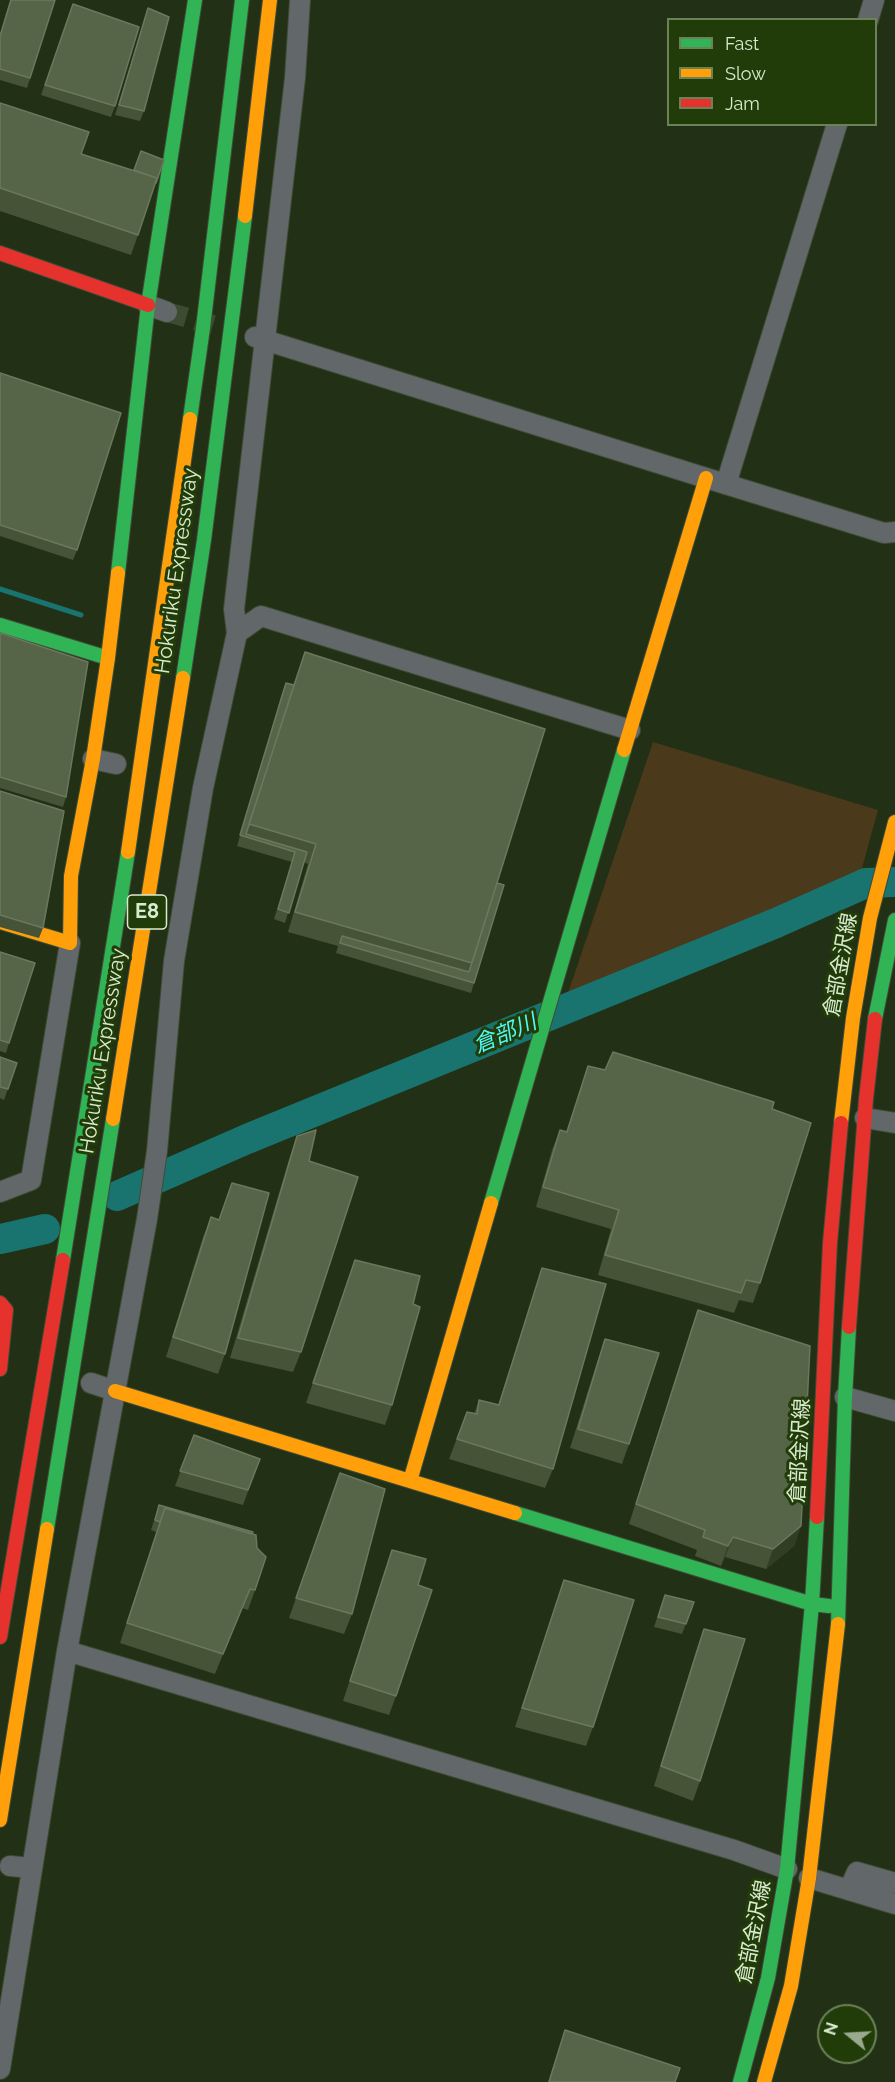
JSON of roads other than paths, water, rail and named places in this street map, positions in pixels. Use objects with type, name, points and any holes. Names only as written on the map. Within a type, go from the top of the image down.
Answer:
[{"type":"main road","points":[[0,922],[70,943],[71,876],[93,759],[108,658],[148,305],[195,0]]},
{"type":"main road","name":"Hokuriku Expressway","points":[[0,1637],[77,1174],[144,747],[203,328],[242,0]]},
{"type":"main road","name":"Hokuriku Expressway","points":[[0,1820],[172,754],[204,540],[270,0]]},
{"type":"main road","points":[[0,253],[148,305]]},
{"type":"main road","points":[[410,1481],[706,478]]},
{"type":"main road","points":[[0,625],[108,658]]},
{"type":"main road","name":"倉部金沢線","points":[[740,2082],[768,1978],[788,1869],[812,1604],[830,1243],[852,1018],[870,918],[895,822]]},
{"type":"main road","name":"倉部金沢線","points":[[764,2082],[791,1986],[809,1878],[840,1607],[845,1397],[853,1264],[875,1021],[895,920]]},
{"type":"main road","points":[[0,1303],[6,1310],[0,1369]]},
{"type":"main road","points":[[115,1390],[812,1604],[840,1607]]},
{"type":"street","points":[[0,2069],[67,1651],[147,1219],[157,1151],[174,961],[203,788],[237,633],[234,609],[260,339],[295,78],[300,0]]},
{"type":"street","points":[[869,18],[874,0]]},
{"type":"street","points":[[726,484],[836,126]]},
{"type":"street","points":[[148,305],[166,312]]},
{"type":"street","points":[[260,339],[706,478],[884,532],[895,532]]},
{"type":"street","points":[[237,633],[261,616],[630,730]]},
{"type":"street","points":[[93,759],[116,764]]},
{"type":"street","points":[[180,783],[203,788]]},
{"type":"street","points":[[0,1192],[31,1180],[70,943]]},
{"type":"street","points":[[865,1118],[895,1123]]},
{"type":"street","points":[[92,1383],[115,1390]]},
{"type":"street","points":[[845,1397],[895,1411]]},
{"type":"street","points":[[67,1651],[734,1850],[788,1869]]},
{"type":"street","points":[[9,1866],[32,1868]]},
{"type":"street","points":[[849,1890],[857,1872],[895,1883]]},
{"type":"street","points":[[809,1878],[895,1904]]},
{"type":"waterway","points":[[0,589],[81,615]]},
{"type":"waterway","name":"倉部川","points":[[117,1196],[247,1139],[776,923],[866,883],[895,882]]},
{"type":"waterway","name":"倉部川","points":[[0,1239],[45,1229]]},
{"type":"tunnel","points":[[167,312],[213,325]]}]
